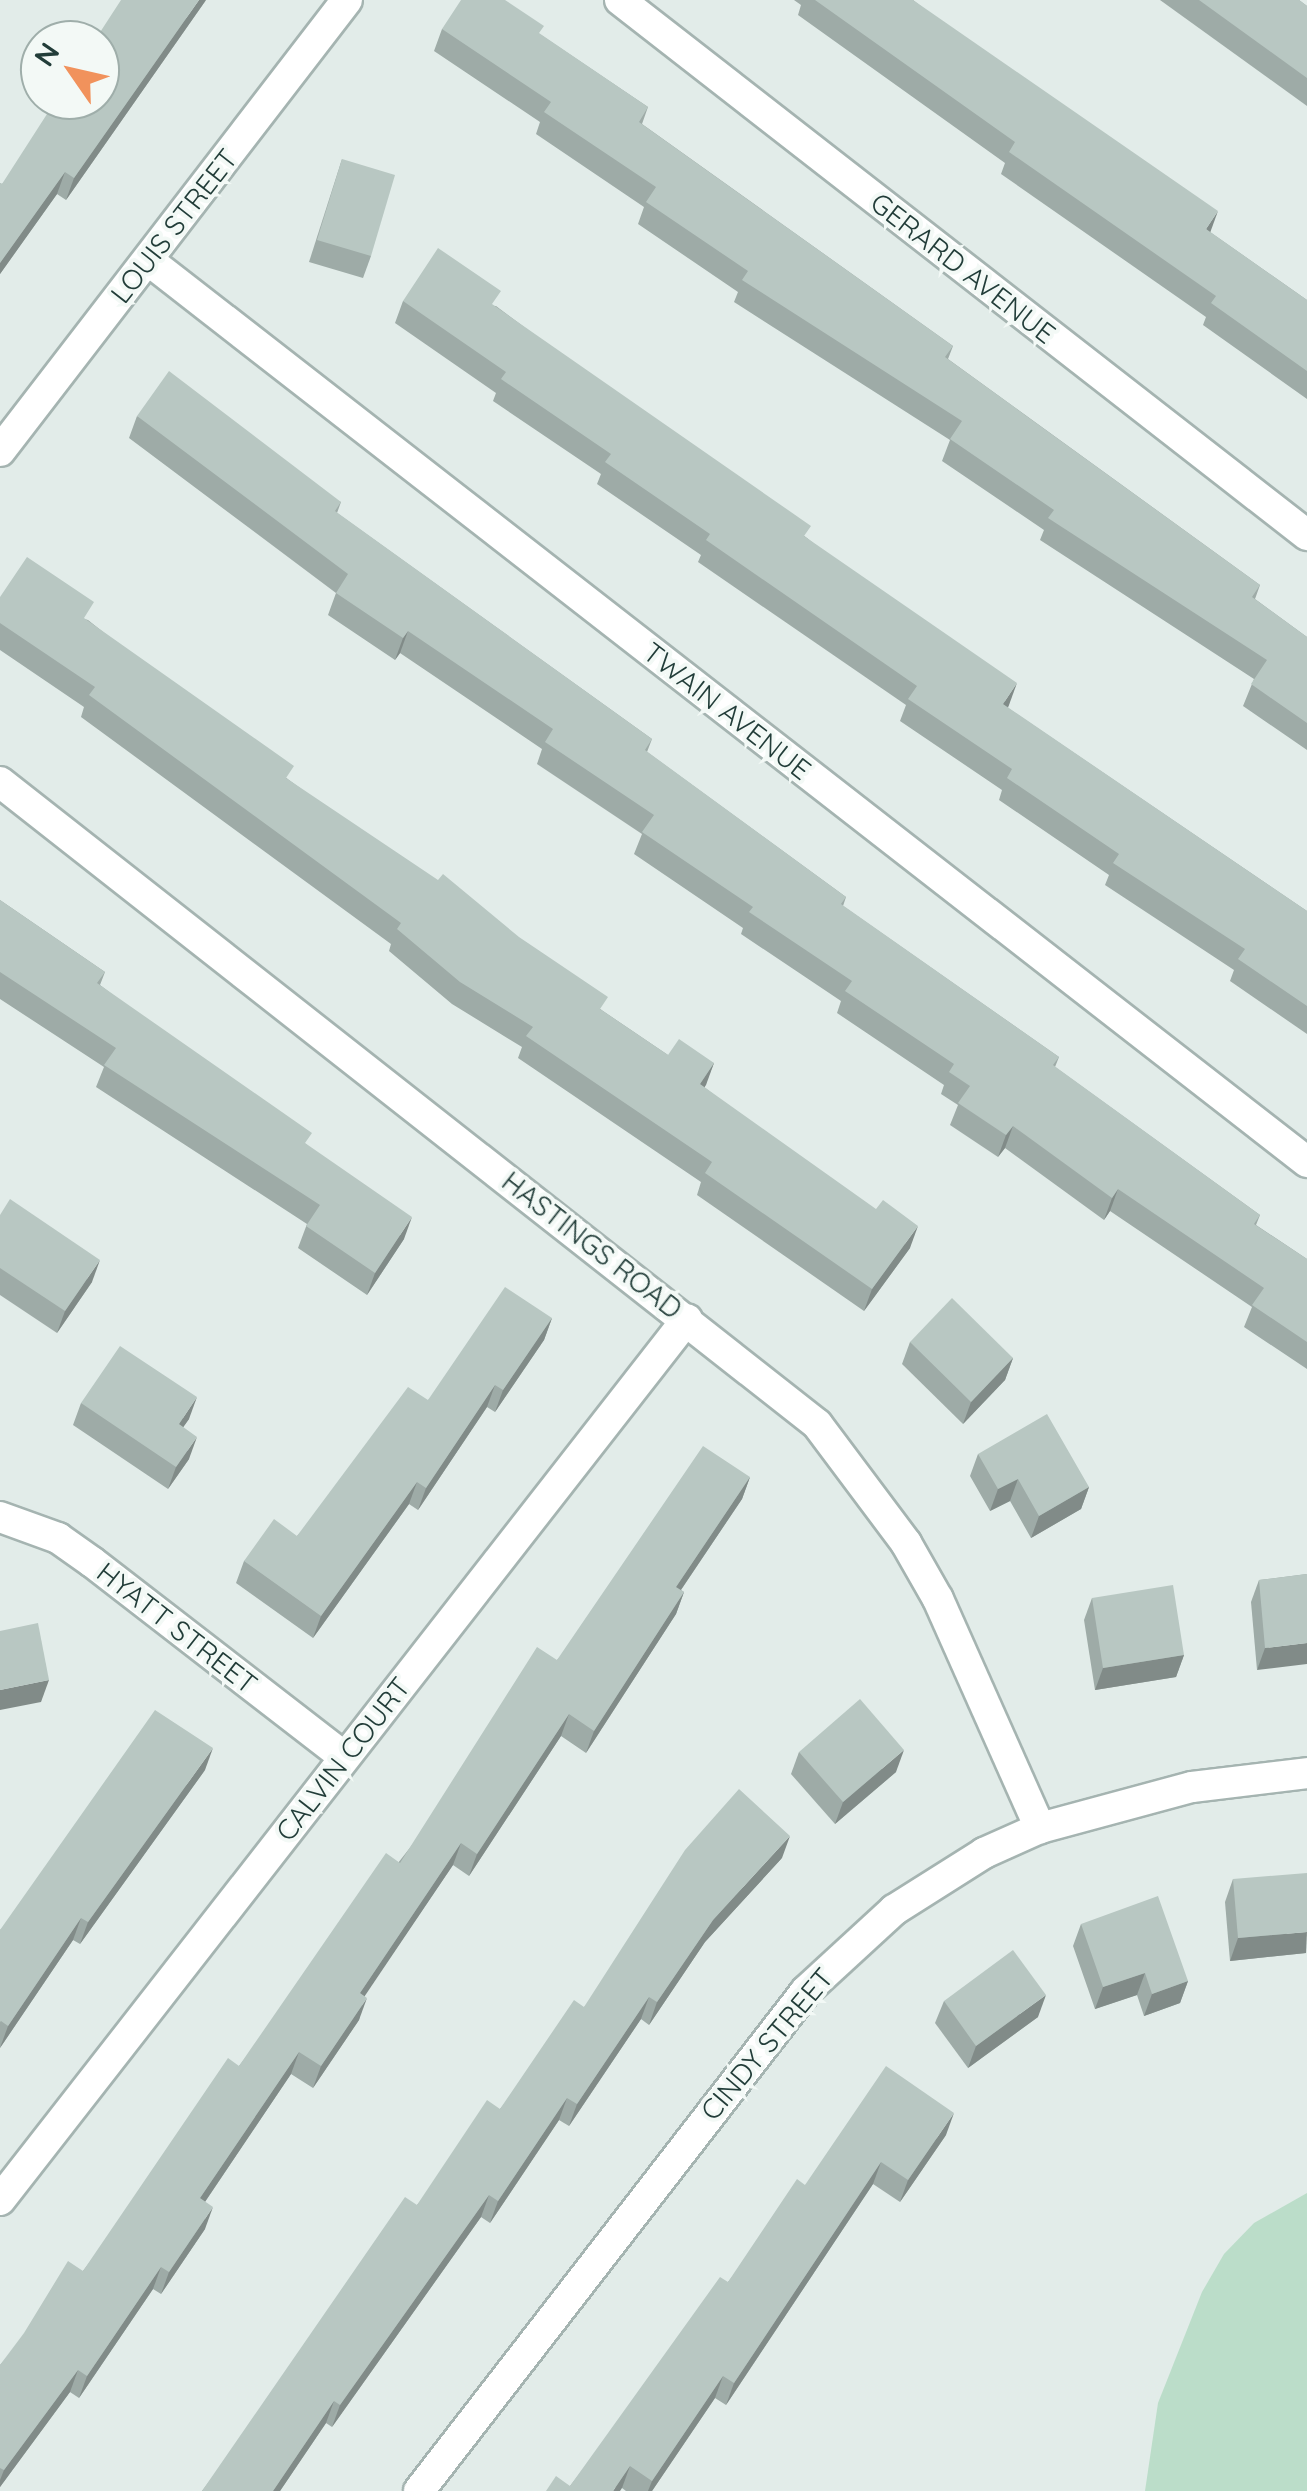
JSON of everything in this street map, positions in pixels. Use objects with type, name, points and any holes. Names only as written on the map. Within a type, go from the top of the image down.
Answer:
[{"type":"street","name":"LOUIS STREET","points":[[0,451],[347,0]]},
{"type":"street","name":"GERARD AVENUE","points":[[620,0],[1307,536]]},
{"type":"street","name":"TWAIN AVENUE","points":[[148,260],[1307,1162]]},
{"type":"street","name":"HASTINGS ROAD","points":[[0,782],[817,1424],[906,1543],[938,1599],[1040,1828]]},
{"type":"street","name":"CALVIN COURT","points":[[0,2200],[687,1319]]},
{"type":"street","name":"HYATT STREET","points":[[0,1517],[69,1546],[344,1757]]},
{"type":"street","name":"CINDY STREET","points":[[419,2491],[806,1990],[894,1910],[984,1853],[1040,1828],[1192,1788],[1307,1772]]},
{"type":"green space","points":[[1307,2193],[1307,2491],[1145,2491],[1158,2403],[1202,2292],[1224,2254],[1254,2223]]},
{"type":"building","points":[[121,0],[199,0],[120,112],[120,20],[108,20]]},
{"type":"building","points":[[461,0],[505,0],[544,26],[539,33],[648,107],[639,122],[953,346],[945,357],[1260,585],[1252,597],[1307,637],[1307,723],[1251,684],[1267,660],[1048,518],[1054,510],[950,439],[962,421],[742,280],[748,271],[646,202],[656,187],[544,112],[551,102],[442,29]]},
{"type":"building","points":[[815,0],[913,0],[1218,211],[1206,229],[1307,300],[1307,371],[1211,303],[1216,296],[1009,152],[1015,142]]},
{"type":"building","points":[[1199,0],[1299,0],[1307,6],[1307,78]]},
{"type":"building","points":[[43,120],[115,120],[74,178],[65,172],[0,263],[2,184]]},
{"type":"building","points":[[342,159],[395,175],[371,256],[317,240]]},
{"type":"building","points":[[438,248],[501,291],[492,304],[811,526],[804,536],[1017,683],[1003,704],[1307,911],[1307,1006],[1238,959],[1245,949],[1113,863],[1119,854],[1007,778],[1012,769],[908,699],[917,686],[706,540],[710,534],[605,462],[611,454],[501,379],[506,372],[403,301]]},
{"type":"building","points":[[169,371],[341,502],[335,511],[652,739],[645,750],[846,897],[841,904],[1059,1057],[1053,1065],[1260,1215],[1254,1224],[1307,1259],[1307,1342],[1252,1305],[1264,1288],[1118,1189],[1112,1198],[1013,1126],[1006,1135],[958,1103],[970,1086],[949,1072],[954,1064],[845,991],[852,981],[749,912],[753,907],[642,832],[654,815],[545,742],[553,729],[408,631],[403,638],[336,593],[348,574],[137,416]]},
{"type":"building","points":[[27,557],[94,602],[84,618],[294,766],[286,778],[438,880],[443,874],[519,937],[608,997],[600,1009],[668,1055],[679,1039],[714,1063],[700,1084],[876,1209],[883,1200],[918,1226],[872,1289],[705,1173],[712,1162],[526,1036],[533,1027],[460,982],[397,929],[401,923],[89,695],[95,687],[0,623],[0,597]]},
{"type":"building","points":[[0,900],[105,972],[97,983],[312,1133],[305,1143],[412,1217],[375,1273],[306,1226],[320,1205],[104,1065],[116,1048],[0,972]]},
{"type":"building","points":[[10,1199],[100,1260],[65,1311],[0,1268],[0,1215]]},
{"type":"building","points":[[505,1287],[552,1318],[503,1390],[495,1385],[426,1488],[417,1482],[321,1616],[244,1561],[274,1519],[297,1536],[408,1387],[428,1400]]},
{"type":"building","points":[[952,1298],[1013,1358],[971,1402],[910,1342]]},
{"type":"building","points":[[120,1346],[197,1397],[179,1424],[197,1437],[176,1467],[81,1403]]},
{"type":"building","points":[[1047,1414],[1089,1487],[1039,1516],[1018,1479],[998,1489],[978,1454]]},
{"type":"building","points":[[703,1446],[750,1477],[676,1587],[684,1592],[594,1731],[569,1714],[477,1854],[461,1843],[360,1993],[367,1998],[321,2066],[299,2052],[200,2198],[213,2207],[169,2272],[161,2267],[87,2376],[78,2370],[4,2470],[0,2468],[0,2365],[68,2261],[83,2271],[228,2058],[239,2066],[386,1853],[400,1863],[537,1647],[557,1660]]},
{"type":"building","points":[[1307,1574],[1307,1643],[1265,1648],[1259,1580]]},
{"type":"building","points":[[1173,1585],[1184,1655],[1103,1668],[1092,1598]]},
{"type":"building","points":[[38,1623],[49,1680],[0,1690],[0,1631]]},
{"type":"building","points":[[860,1699],[904,1750],[843,1802],[799,1752]]},
{"type":"building","points":[[155,1710],[213,1748],[88,1922],[81,1918],[8,2026],[0,2022],[0,1930]]},
{"type":"building","points":[[739,1789],[790,1836],[713,1920],[657,2002],[649,1997],[577,2104],[567,2098],[498,2201],[489,2195],[340,2405],[334,2401],[273,2491],[202,2491],[405,2197],[417,2205],[487,2100],[500,2109],[574,2000],[584,2007],[685,1850]]},
{"type":"building","points":[[1307,1873],[1307,1932],[1238,1938],[1233,1879]]},
{"type":"building","points":[[1158,1896],[1188,1981],[1152,1994],[1145,1973],[1103,1987],[1081,1924]]},
{"type":"building","points":[[1013,1950],[1046,1995],[976,2046],[944,2001]]},
{"type":"building","points":[[886,2066],[954,2113],[908,2180],[881,2162],[734,2383],[723,2376],[652,2481],[630,2466],[613,2491],[546,2491],[556,2476],[570,2486],[720,2277],[728,2282],[797,2179],[805,2185]]}]
